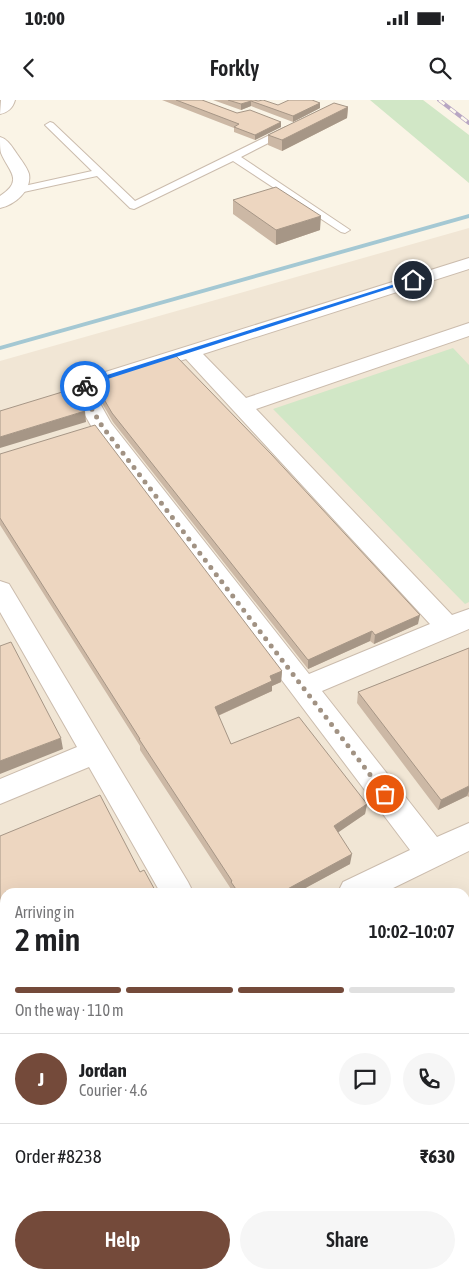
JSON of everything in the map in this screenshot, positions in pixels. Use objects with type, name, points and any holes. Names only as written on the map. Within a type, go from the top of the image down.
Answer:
[{"type":"street","points":[[0,110],[7,104],[8,100]]},
{"type":"street","points":[[0,142],[21,174],[23,183],[19,190],[0,203]]},
{"type":"street","points":[[0,188],[19,190]]},
{"type":"street","points":[[432,854],[303,688],[92,429],[82,389],[90,383],[469,263]]},
{"type":"street","points":[[242,407],[465,337]]},
{"type":"street","points":[[190,351],[242,407],[459,622],[303,688]]},
{"type":"street","points":[[4,607],[95,752],[175,888]]},
{"type":"street","points":[[0,792],[95,752]]},
{"type":"street","points":[[362,888],[469,836]]},
{"type":"lane","points":[[50,125],[134,206],[299,124],[278,121]]},
{"type":"lane","points":[[234,157],[345,230]]},
{"type":"lane","points":[[19,190],[100,172]]},
{"type":"shaded area","points":[[469,228],[469,888],[0,888],[0,361]]},
{"type":"green space","points":[[370,100],[423,100],[469,135],[469,183]]},
{"type":"green space","points":[[453,348],[469,365],[469,602],[465,604],[273,409]]},
{"type":"building","points":[[176,100],[202,100],[237,113],[250,110],[281,122],[255,135],[234,127],[239,124]]},
{"type":"building","points":[[228,100],[263,100],[278,105],[289,100],[312,100],[320,103],[293,116],[251,101],[241,104]]},
{"type":"building","points":[[334,103],[348,107],[282,140],[268,135]]},
{"type":"building","points":[[276,187],[321,216],[276,230],[233,200]]},
{"type":"building","points":[[175,355],[272,455],[420,615],[375,635],[372,631],[308,660],[112,413],[94,382]]},
{"type":"building","points":[[72,389],[85,411],[0,437],[0,411]]},
{"type":"building","points":[[95,425],[282,671],[270,676],[272,681],[215,707],[231,744],[299,717],[367,804],[334,826],[352,854],[289,888],[235,888],[0,518],[0,454]]},
{"type":"building","points":[[11,642],[61,738],[0,761],[0,646]]},
{"type":"building","points":[[469,648],[469,786],[441,800],[358,692]]},
{"type":"building","points":[[100,795],[140,872],[144,870],[154,888],[0,888],[0,836]]},
{"type":"waterway","points":[[0,348],[469,216]]},
{"type":"railway","points":[[439,100],[469,123]]},
{"type":"way so far","points":[[85,386],[82,389],[84,396],[102,426],[385,794]]},
{"type":"route","points":[[85,386],[413,280]]}]
